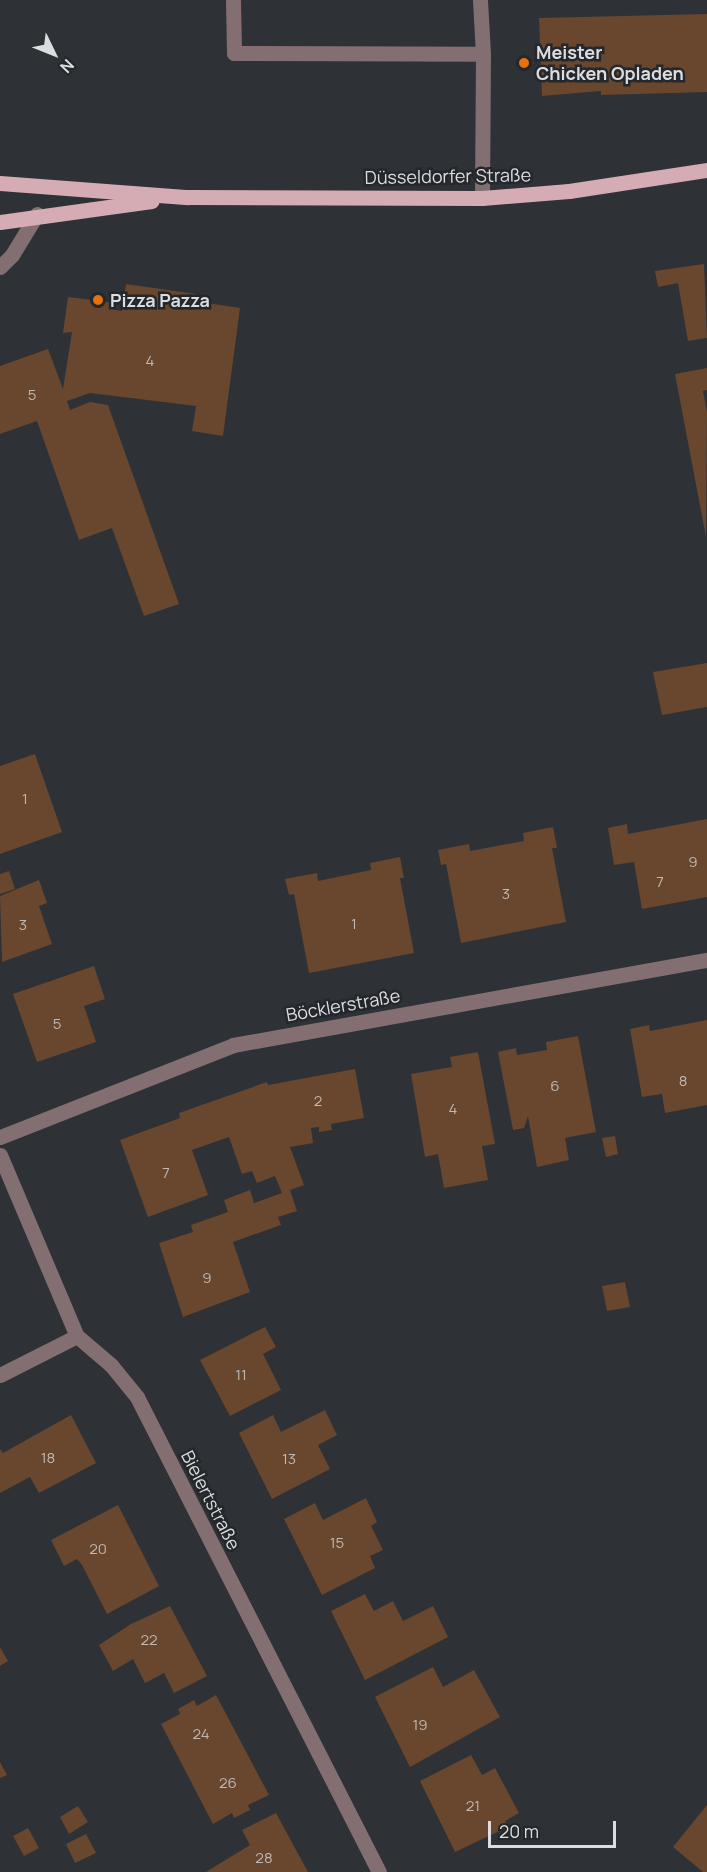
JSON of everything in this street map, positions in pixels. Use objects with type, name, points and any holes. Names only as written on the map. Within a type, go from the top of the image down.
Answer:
[{"type":"main road","name":"Düsseldorfer Straße","points":[[0,183],[188,197],[482,198],[569,191],[707,170]]},
{"type":"main road","name":"Düsseldorfer Straße","points":[[0,222],[37,214],[188,197]]},
{"type":"street","points":[[233,0],[234,53],[483,54]]},
{"type":"street","points":[[480,0],[483,54],[482,198]]},
{"type":"street","points":[[0,267],[12,255],[37,214]]},
{"type":"street","name":"Böcklerstraße","points":[[0,1137],[233,1045],[707,960]]},
{"type":"street","name":"Bielertstraße","points":[[0,1155],[77,1336],[111,1365],[137,1397],[379,1872]]},
{"type":"street","points":[[0,1375],[77,1336]]},
{"type":"building","points":[[707,14],[707,92],[601,95],[601,91],[542,96],[539,18]]},
{"type":"building","points":[[704,264],[707,338],[688,341],[678,283],[658,287],[655,271]]},
{"type":"building","points":[[126,284],[196,294],[194,301],[240,308],[223,436],[192,431],[196,406],[90,393],[67,401],[70,410],[90,402],[108,405],[179,604],[144,616],[112,528],[79,540],[37,421],[0,434],[0,366],[48,349],[63,389],[72,332],[63,333],[68,297],[116,303],[115,310],[122,311]]},
{"type":"building","points":[[707,368],[707,390],[703,391],[707,412],[706,537],[675,374]]},
{"type":"building","points":[[707,663],[707,707],[662,715],[653,672]]},
{"type":"building","points":[[35,754],[62,832],[0,854],[0,766]]},
{"type":"building","points":[[707,819],[707,897],[642,909],[634,862],[614,865],[608,828],[627,824],[628,834]]},
{"type":"building","points":[[553,827],[557,848],[552,848],[566,922],[461,943],[446,864],[441,865],[438,850],[469,844],[470,851],[524,841],[523,833]]},
{"type":"building","points":[[400,857],[404,878],[400,878],[414,953],[309,973],[294,894],[289,895],[285,879],[317,873],[318,881],[371,870],[370,863]]},
{"type":"building","points":[[9,871],[15,889],[0,894],[0,874]]},
{"type":"building","points":[[39,880],[47,903],[39,906],[52,944],[2,962],[0,896]]},
{"type":"building","points":[[94,966],[105,999],[84,1006],[96,1042],[37,1062],[13,994]]},
{"type":"building","points":[[707,1020],[707,1105],[665,1113],[662,1094],[642,1097],[630,1029],[649,1025],[650,1031]]},
{"type":"building","points":[[578,1036],[596,1132],[565,1138],[569,1160],[537,1167],[528,1116],[524,1128],[513,1130],[498,1052],[516,1048],[517,1055],[547,1050],[546,1042]]},
{"type":"building","points":[[478,1052],[495,1144],[482,1146],[488,1180],[444,1188],[438,1154],[425,1157],[411,1074],[452,1067],[450,1057]]},
{"type":"building","points":[[355,1069],[364,1118],[331,1124],[332,1130],[319,1132],[319,1127],[311,1128],[313,1143],[290,1147],[304,1185],[290,1190],[297,1211],[278,1217],[281,1225],[233,1242],[250,1292],[183,1317],[159,1243],[193,1232],[191,1225],[228,1212],[224,1200],[250,1190],[254,1203],[282,1193],[275,1176],[257,1183],[252,1171],[242,1174],[229,1137],[192,1150],[208,1195],[148,1217],[120,1140],[180,1118],[179,1113],[267,1082],[268,1085]]},
{"type":"building","points":[[615,1136],[618,1154],[606,1157],[602,1138]]},
{"type":"building","points":[[625,1282],[630,1307],[607,1311],[602,1286]]},
{"type":"building","points":[[265,1327],[276,1347],[263,1354],[281,1390],[230,1416],[200,1360]]},
{"type":"building","points":[[325,1410],[337,1435],[318,1445],[330,1469],[272,1499],[239,1433],[273,1415],[281,1432]]},
{"type":"building","points":[[71,1415],[96,1463],[39,1493],[30,1477],[0,1493],[0,1449],[3,1453]]},
{"type":"building","points":[[366,1498],[377,1522],[371,1526],[383,1550],[370,1556],[375,1568],[322,1595],[284,1519],[315,1503],[323,1520]]},
{"type":"building","points":[[118,1505],[159,1586],[107,1614],[82,1565],[77,1559],[64,1566],[51,1540]]},
{"type":"building","points":[[365,1594],[374,1611],[393,1601],[403,1621],[433,1606],[448,1637],[365,1680],[331,1611]]},
{"type":"building","points":[[170,1606],[207,1676],[174,1693],[164,1673],[145,1683],[133,1659],[113,1671],[99,1645],[131,1624]]},
{"type":"building","points":[[0,1647],[8,1661],[0,1666]]},
{"type":"building","points":[[433,1667],[443,1687],[474,1670],[500,1717],[410,1767],[375,1697]]},
{"type":"building","points":[[216,1695],[269,1795],[248,1805],[250,1810],[234,1818],[232,1813],[213,1824],[161,1724],[180,1714],[178,1709],[194,1700],[197,1706]]},
{"type":"building","points":[[471,1755],[482,1775],[495,1768],[519,1813],[505,1821],[508,1827],[455,1852],[420,1781]]},
{"type":"building","points":[[0,1762],[7,1775],[0,1778]]},
{"type":"building","points":[[707,1805],[707,1872],[703,1872],[673,1847]]},
{"type":"building","points":[[78,1806],[88,1822],[69,1834],[60,1817]]},
{"type":"building","points":[[276,1813],[308,1872],[206,1872],[250,1845],[242,1830]]},
{"type":"building","points":[[28,1828],[39,1848],[24,1856],[13,1836]]},
{"type":"building","points":[[86,1834],[96,1853],[75,1863],[66,1844]]},
{"type":"place","name":"Meister Chicken Opladen","points":[[524,63]]},
{"type":"place","name":"Pizza Pazza","points":[[98,300]]}]
